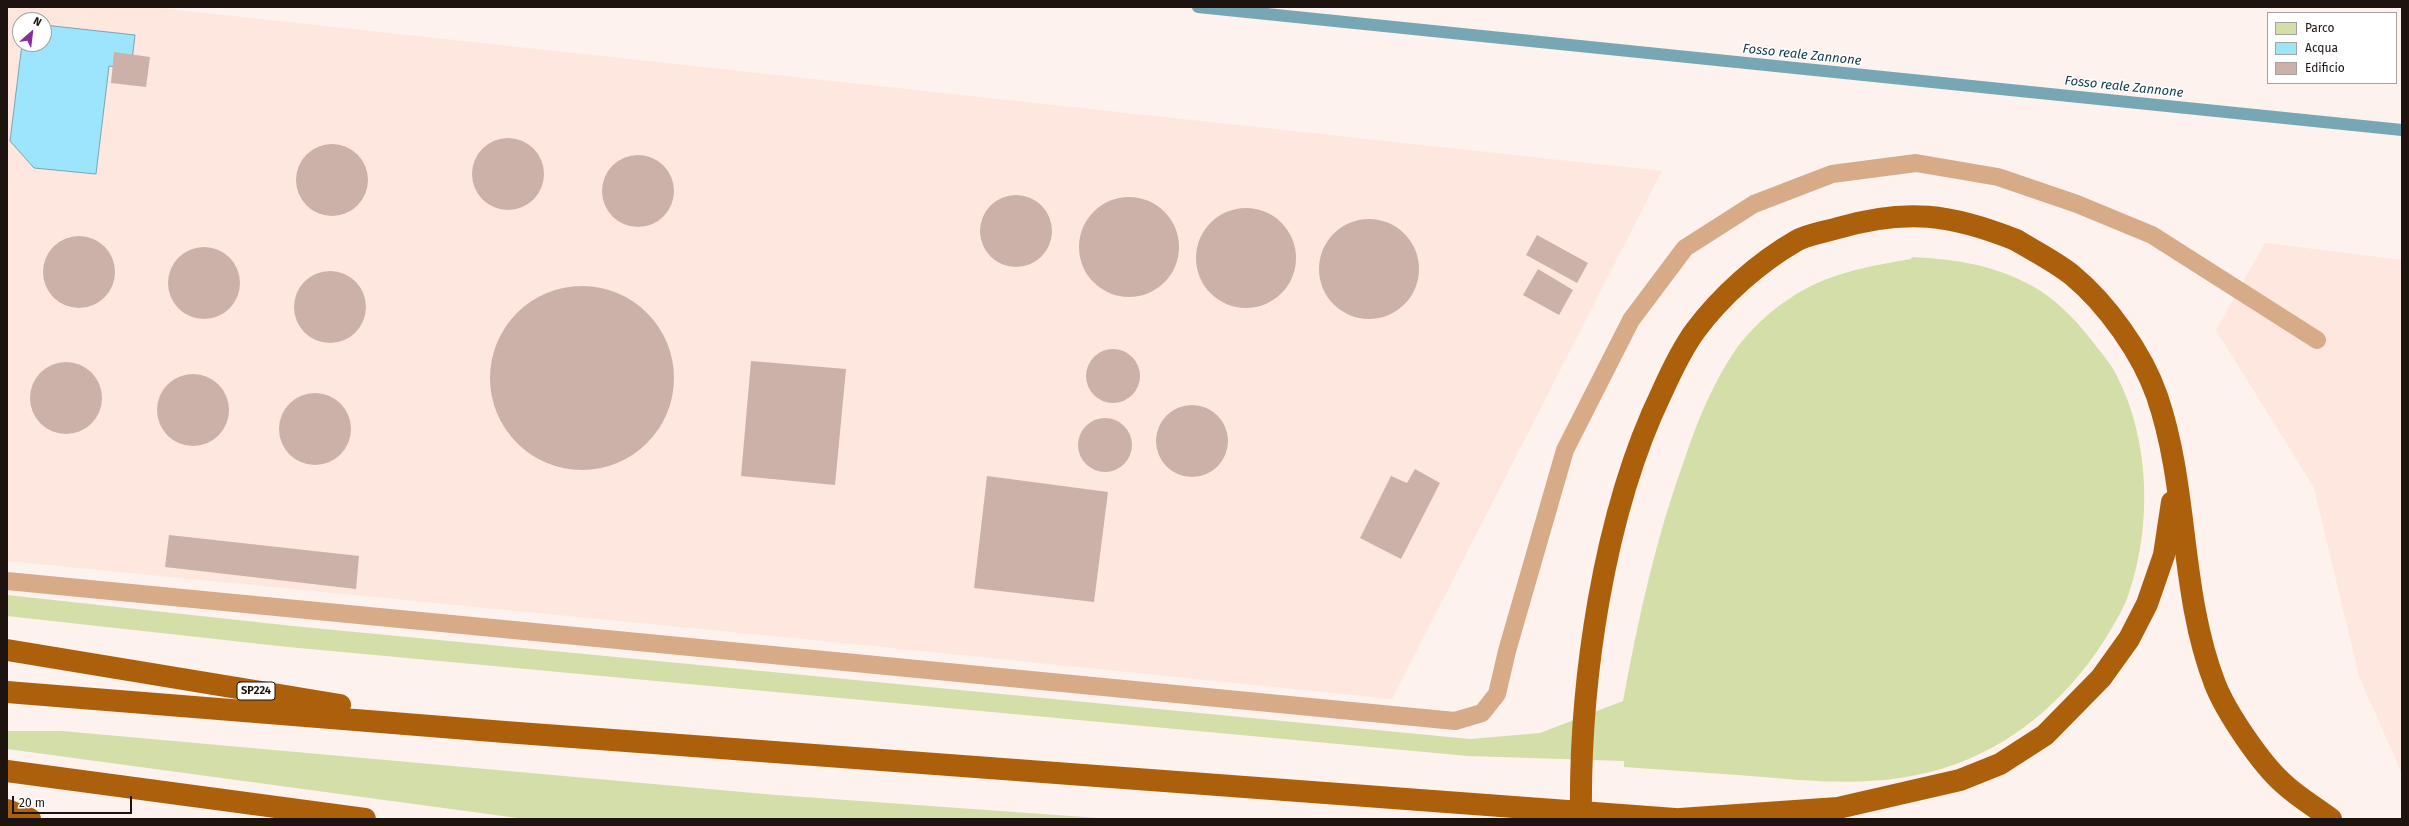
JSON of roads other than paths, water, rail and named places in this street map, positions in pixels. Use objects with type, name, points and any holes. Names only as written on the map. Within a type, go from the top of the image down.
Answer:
[{"type":"highway","points":[[1582,819],[1585,713],[1592,653],[1604,580],[1631,465],[1650,417],[1669,377],[1695,332],[1723,298],[1758,267],[1798,240],[1848,225],[1894,215],[1940,217],[1983,227],[2016,240],[2072,275],[2106,310],[2135,350],[2157,396],[2176,477],[2194,617],[2216,686],[2247,741],[2283,783],[2331,819]]},
{"type":"highway","points":[[1680,819],[1845,807],[1960,780],[2000,764],[2045,735],[2101,678],[2129,639],[2147,604],[2164,555],[2176,477]]},
{"type":"highway","name":"SP224","points":[[7,650],[505,732]]},
{"type":"highway","points":[[7,692],[505,732],[1675,819]]},
{"type":"highway","points":[[7,771],[365,819]]},
{"type":"highway","points":[[7,810],[30,819]]},
{"type":"lane","points":[[7,581],[1455,721],[1482,713],[1497,694],[1507,651],[1564,450],[1631,320],[1685,248],[1754,204],[1832,174],[1916,163],[1998,177],[2077,204],[2152,235],[2317,340]]},
{"type":"water","points":[[52,26],[135,35],[131,69],[109,66],[96,174],[34,168],[10,141],[21,52],[52,52]]},
{"type":"waterway","name":"Fosso reale Zannone","points":[[1198,7],[2402,130]]}]
